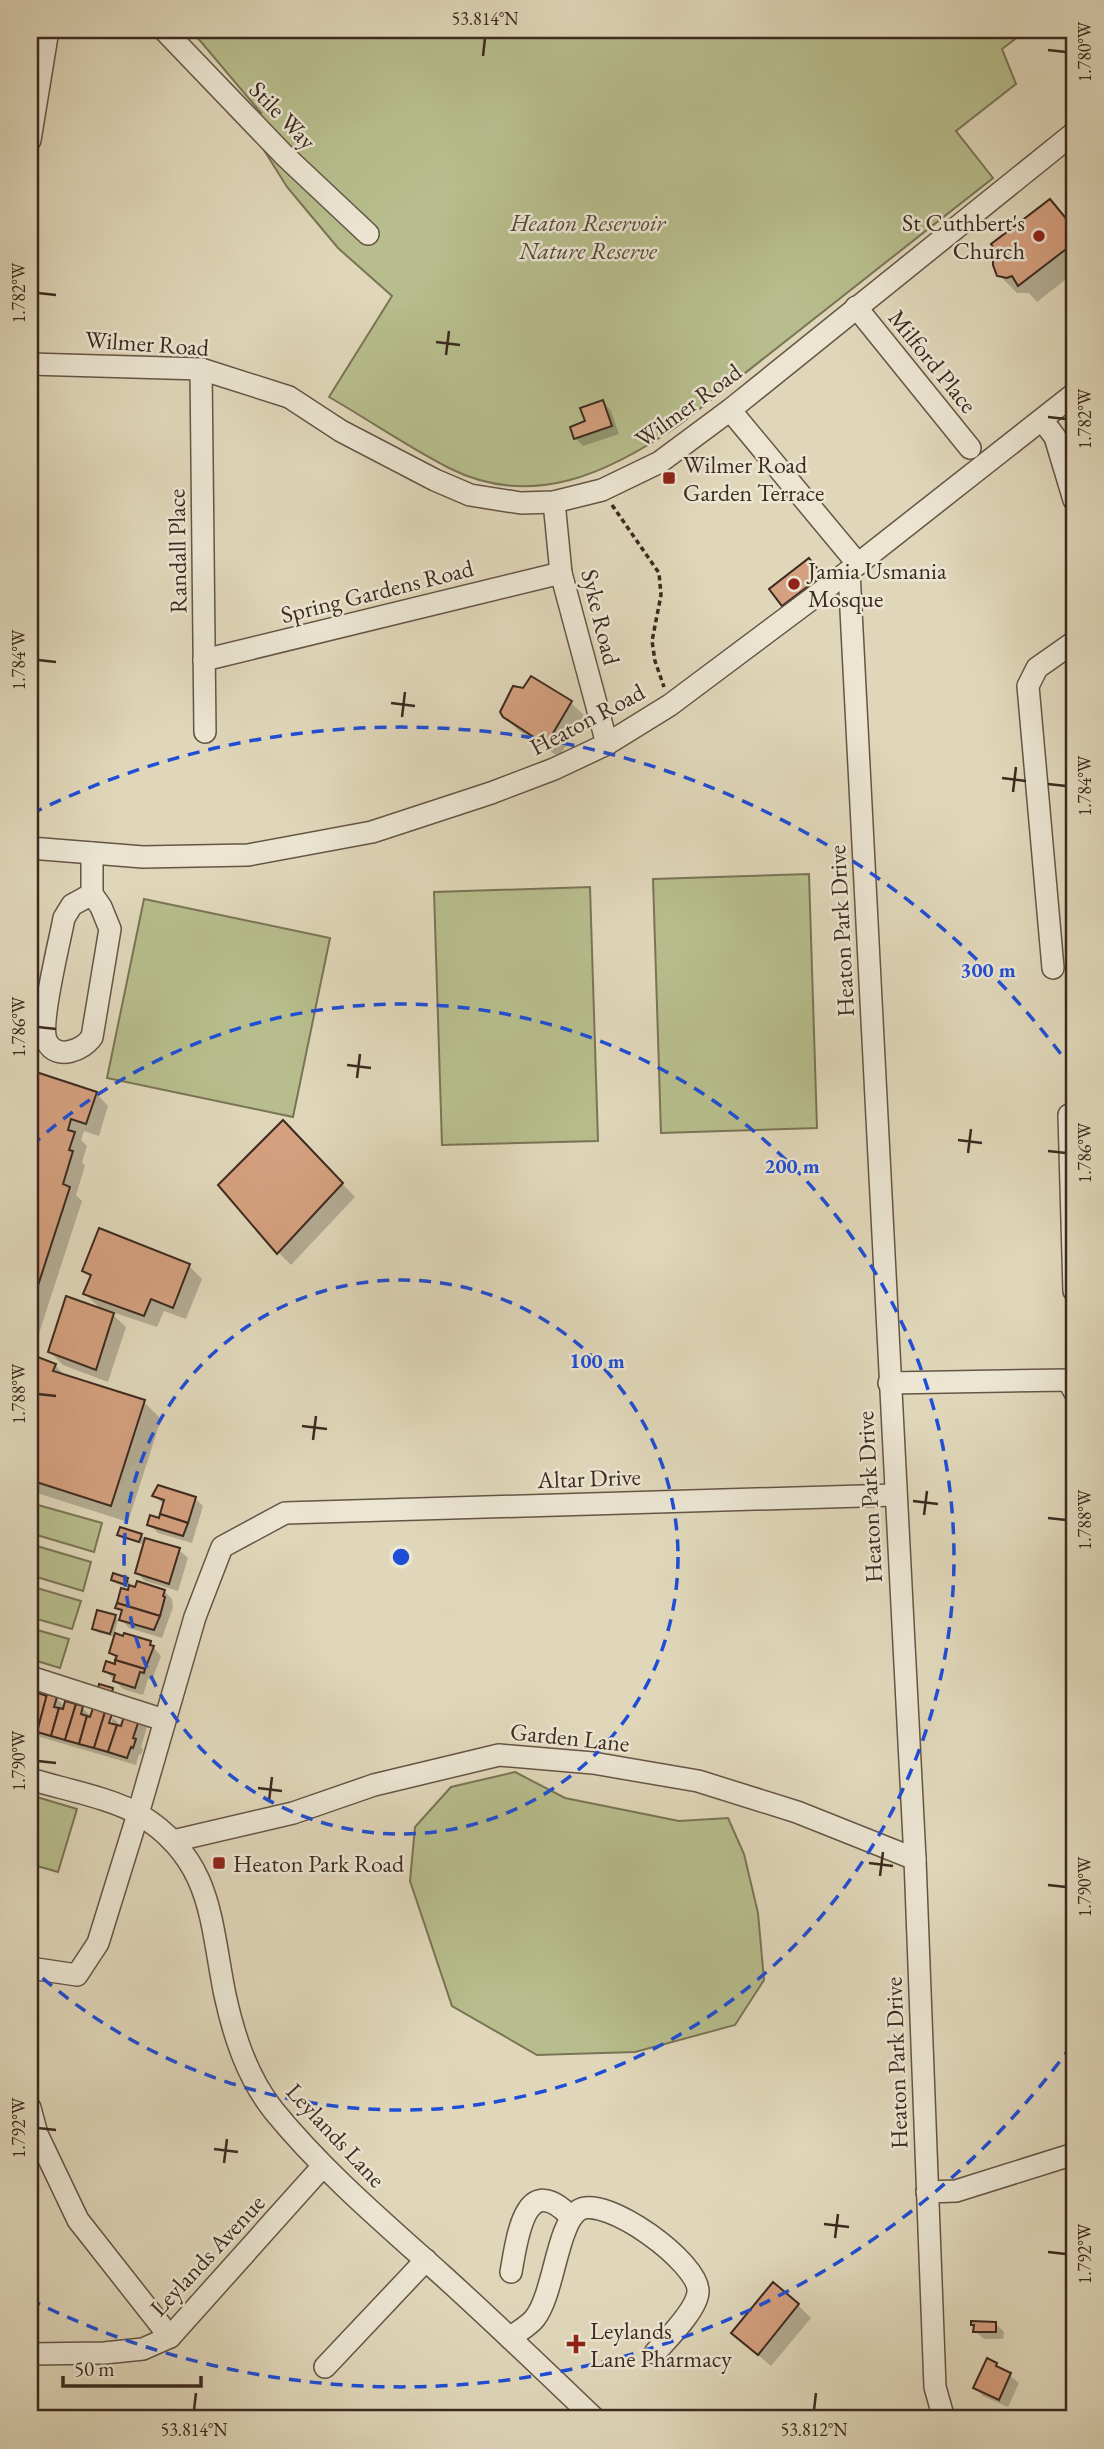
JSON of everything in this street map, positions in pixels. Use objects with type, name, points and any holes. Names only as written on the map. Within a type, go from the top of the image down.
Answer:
[{"type":"street","points":[[30,140],[48,30]]},
{"type":"street","name":"Stile Way","points":[[164,30],[284,155],[368,234]]},
{"type":"street","name":"Wilmer Road","points":[[30,364],[201,369],[289,397],[341,431],[435,480],[470,495],[521,503],[554,502],[602,490],[660,462],[730,410],[1074,133]]},
{"type":"street","name":"Milford Place","points":[[856,307],[970,449]]},
{"type":"street","name":"Randall Place","points":[[201,369],[205,732]]},
{"type":"street","name":"Heaton Road","points":[[30,848],[143,857],[248,855],[372,832],[503,789],[554,769],[607,744],[670,705],[854,567],[1074,394]]},
{"type":"street","points":[[730,410],[854,567]]},
{"type":"street","points":[[1043,421],[1055,437],[1074,500]]},
{"type":"street","name":"Syke Road","points":[[554,502],[561,573],[607,744]]},
{"type":"street","name":"Heaton Park Drive","points":[[854,567],[889,1383],[915,1859],[935,2387],[944,2419]]},
{"type":"street","name":"Spring Gardens Road","points":[[204,660],[561,573]]},
{"type":"street","points":[[1054,968],[1028,686],[1037,668],[1074,642]]},
{"type":"street","points":[[92,853],[92,894],[110,929],[92,1037],[88,1043],[72,1052],[60,1051],[53,1049],[47,1042],[44,1022],[64,918],[72,905],[92,894]]},
{"type":"street","points":[[1069,1115],[1074,1292]]},
{"type":"street","points":[[889,1383],[1072,1380]]},
{"type":"street","name":"Altar Drive","points":[[164,1720],[195,1617],[222,1547],[285,1513],[895,1495]]},
{"type":"street","points":[[30,1677],[164,1720],[98,1943],[77,1975],[30,1968]]},
{"type":"street","name":"Garden Lane","points":[[173,1841],[293,1813],[374,1785],[499,1755],[593,1763],[698,1781],[797,1812],[915,1859]]},
{"type":"street","name":"Leylands Lane","points":[[30,1779],[118,1805],[138,1814],[173,1841],[184,1854],[205,1893],[234,2033],[257,2087],[272,2108],[323,2166],[595,2419]]},
{"type":"street","points":[[30,2108],[37,2134],[78,2221],[170,2337]]},
{"type":"street","points":[[927,2192],[956,2191],[1074,2154]]},
{"type":"street","name":"Leylands Avenue","points":[[30,2354],[104,2353],[143,2349],[170,2337],[323,2166]]},
{"type":"street","points":[[511,2272],[522,2220],[530,2206],[543,2200],[552,2201],[570,2216]]},
{"type":"street","points":[[510,2339],[535,2319],[544,2301],[570,2216],[583,2207],[629,2222],[688,2267],[697,2280],[695,2305],[655,2353]]},
{"type":"street","points":[[325,2367],[426,2260]]},
{"type":"path","points":[[602,490],[659,573],[661,595],[652,641],[655,661],[670,705]]},
{"type":"green space","name":"Heaton Reservoir Nature Reserve","points":[[191,30],[1012,30],[1019,36],[1002,49],[1016,84],[956,131],[993,178],[679,425],[625,458],[597,471],[540,486],[510,486],[480,480],[449,468],[329,397],[392,296],[338,248],[287,187],[249,126],[261,113]]},
{"type":"green space","points":[[809,874],[817,1128],[661,1133],[653,879]]},
{"type":"green space","points":[[590,887],[598,1141],[442,1145],[434,892]]},
{"type":"green space","points":[[144,899],[330,938],[293,1117],[107,1078]]},
{"type":"green space","points":[[38,1505],[102,1523],[94,1552],[30,1533]]},
{"type":"green space","points":[[30,1544],[91,1562],[83,1591],[30,1575]]},
{"type":"green space","points":[[30,1586],[81,1601],[72,1629],[30,1617]]},
{"type":"green space","points":[[30,1628],[69,1639],[60,1668],[30,1659]]},
{"type":"green space","points":[[515,1772],[565,1798],[679,1821],[728,1818],[744,1854],[758,1913],[764,1980],[735,2025],[635,2052],[537,2055],[452,2006],[410,1881],[415,1827],[451,1787]]},
{"type":"green space","points":[[30,1795],[77,1809],[58,1872],[30,1864]]},
{"type":"building","name":"St Cuthbert's Church","points":[[1050,199],[1074,228],[1074,243],[1018,286],[1012,276],[997,276],[993,258],[998,254],[991,244]]},
{"type":"building","points":[[603,400],[612,426],[574,439],[570,427],[585,421],[580,408]]},
{"type":"building","name":"Jamia Usmania Mosque","points":[[809,558],[820,572],[819,578],[782,606],[769,589]]},
{"type":"building","points":[[531,676],[572,701],[546,745],[503,717],[500,712],[513,686],[523,688]]},
{"type":"building","points":[[30,1070],[97,1092],[86,1124],[71,1119],[68,1130],[75,1132],[69,1150],[73,1151],[63,1184],[70,1187],[30,1310],[32,1178]]},
{"type":"building","points":[[283,1120],[343,1183],[277,1254],[218,1185]]},
{"type":"building","points":[[99,1228],[190,1264],[173,1308],[151,1299],[144,1316],[83,1294],[91,1275],[82,1271]]},
{"type":"building","points":[[66,1296],[114,1313],[96,1370],[48,1352]]},
{"type":"building","points":[[30,1354],[56,1364],[53,1371],[145,1400],[111,1506],[30,1480]]},
{"type":"building","points":[[158,1485],[196,1497],[188,1523],[160,1514],[164,1500],[152,1496]]},
{"type":"building","points":[[160,1514],[188,1523],[183,1536],[147,1525],[150,1515],[159,1518]]},
{"type":"building","points":[[120,1527],[142,1534],[139,1542],[117,1535]]},
{"type":"building","points":[[145,1538],[180,1548],[169,1584],[135,1573]]},
{"type":"building","points":[[113,1573],[128,1578],[126,1585],[111,1580]]},
{"type":"building","points":[[137,1581],[165,1590],[160,1616],[117,1603],[121,1588],[128,1590],[129,1585],[135,1587]]},
{"type":"building","points":[[117,1603],[160,1616],[154,1630],[119,1620],[122,1610],[115,1608]]},
{"type":"building","points":[[97,1610],[116,1615],[110,1634],[92,1629]]},
{"type":"building","points":[[115,1633],[151,1641],[150,1645],[154,1646],[145,1669],[115,1660],[117,1656],[109,1653]]},
{"type":"building","points":[[115,1660],[145,1669],[144,1673],[140,1672],[135,1688],[113,1681],[115,1675],[103,1671],[106,1661],[115,1664]]},
{"type":"building","points":[[99,1684],[113,1688],[112,1693],[98,1689]]},
{"type":"building","points":[[35,1692],[47,1696],[37,1732],[30,1730],[30,1699],[33,1700]]},
{"type":"building","points":[[47,1694],[57,1697],[54,1707],[59,1708],[51,1736],[37,1732]]},
{"type":"building","points":[[65,1701],[76,1704],[65,1740],[51,1736],[59,1708],[63,1709]]},
{"type":"building","points":[[76,1704],[83,1706],[81,1714],[87,1716],[79,1744],[65,1740]]},
{"type":"building","points":[[93,1708],[105,1712],[94,1748],[79,1744],[87,1716],[90,1717]]},
{"type":"building","points":[[105,1712],[112,1714],[109,1723],[117,1725],[108,1752],[94,1748]]},
{"type":"building","points":[[125,1713],[140,1717],[133,1738],[136,1739],[127,1758],[108,1752],[117,1725],[121,1726]]},
{"type":"building","points":[[773,2282],[799,2304],[758,2355],[731,2333]]},
{"type":"building","points":[[971,2321],[996,2322],[996,2332],[973,2332],[974,2325],[971,2325]]},
{"type":"building","points":[[987,2358],[1011,2373],[999,2400],[973,2388]]},
{"type":"place","name":"St Cuthbert's Church","points":[[1039,236]]},
{"type":"place","name":"Wilmer Road Garden Terrace","points":[[669,478]]},
{"type":"place","name":"Jamia Usmania Mosque","points":[[794,584]]},
{"type":"place","name":"Heaton Park Road","points":[[219,1863]]},
{"type":"place","name":"Leylands Lane Pharmacy","points":[[576,2344]]}]
